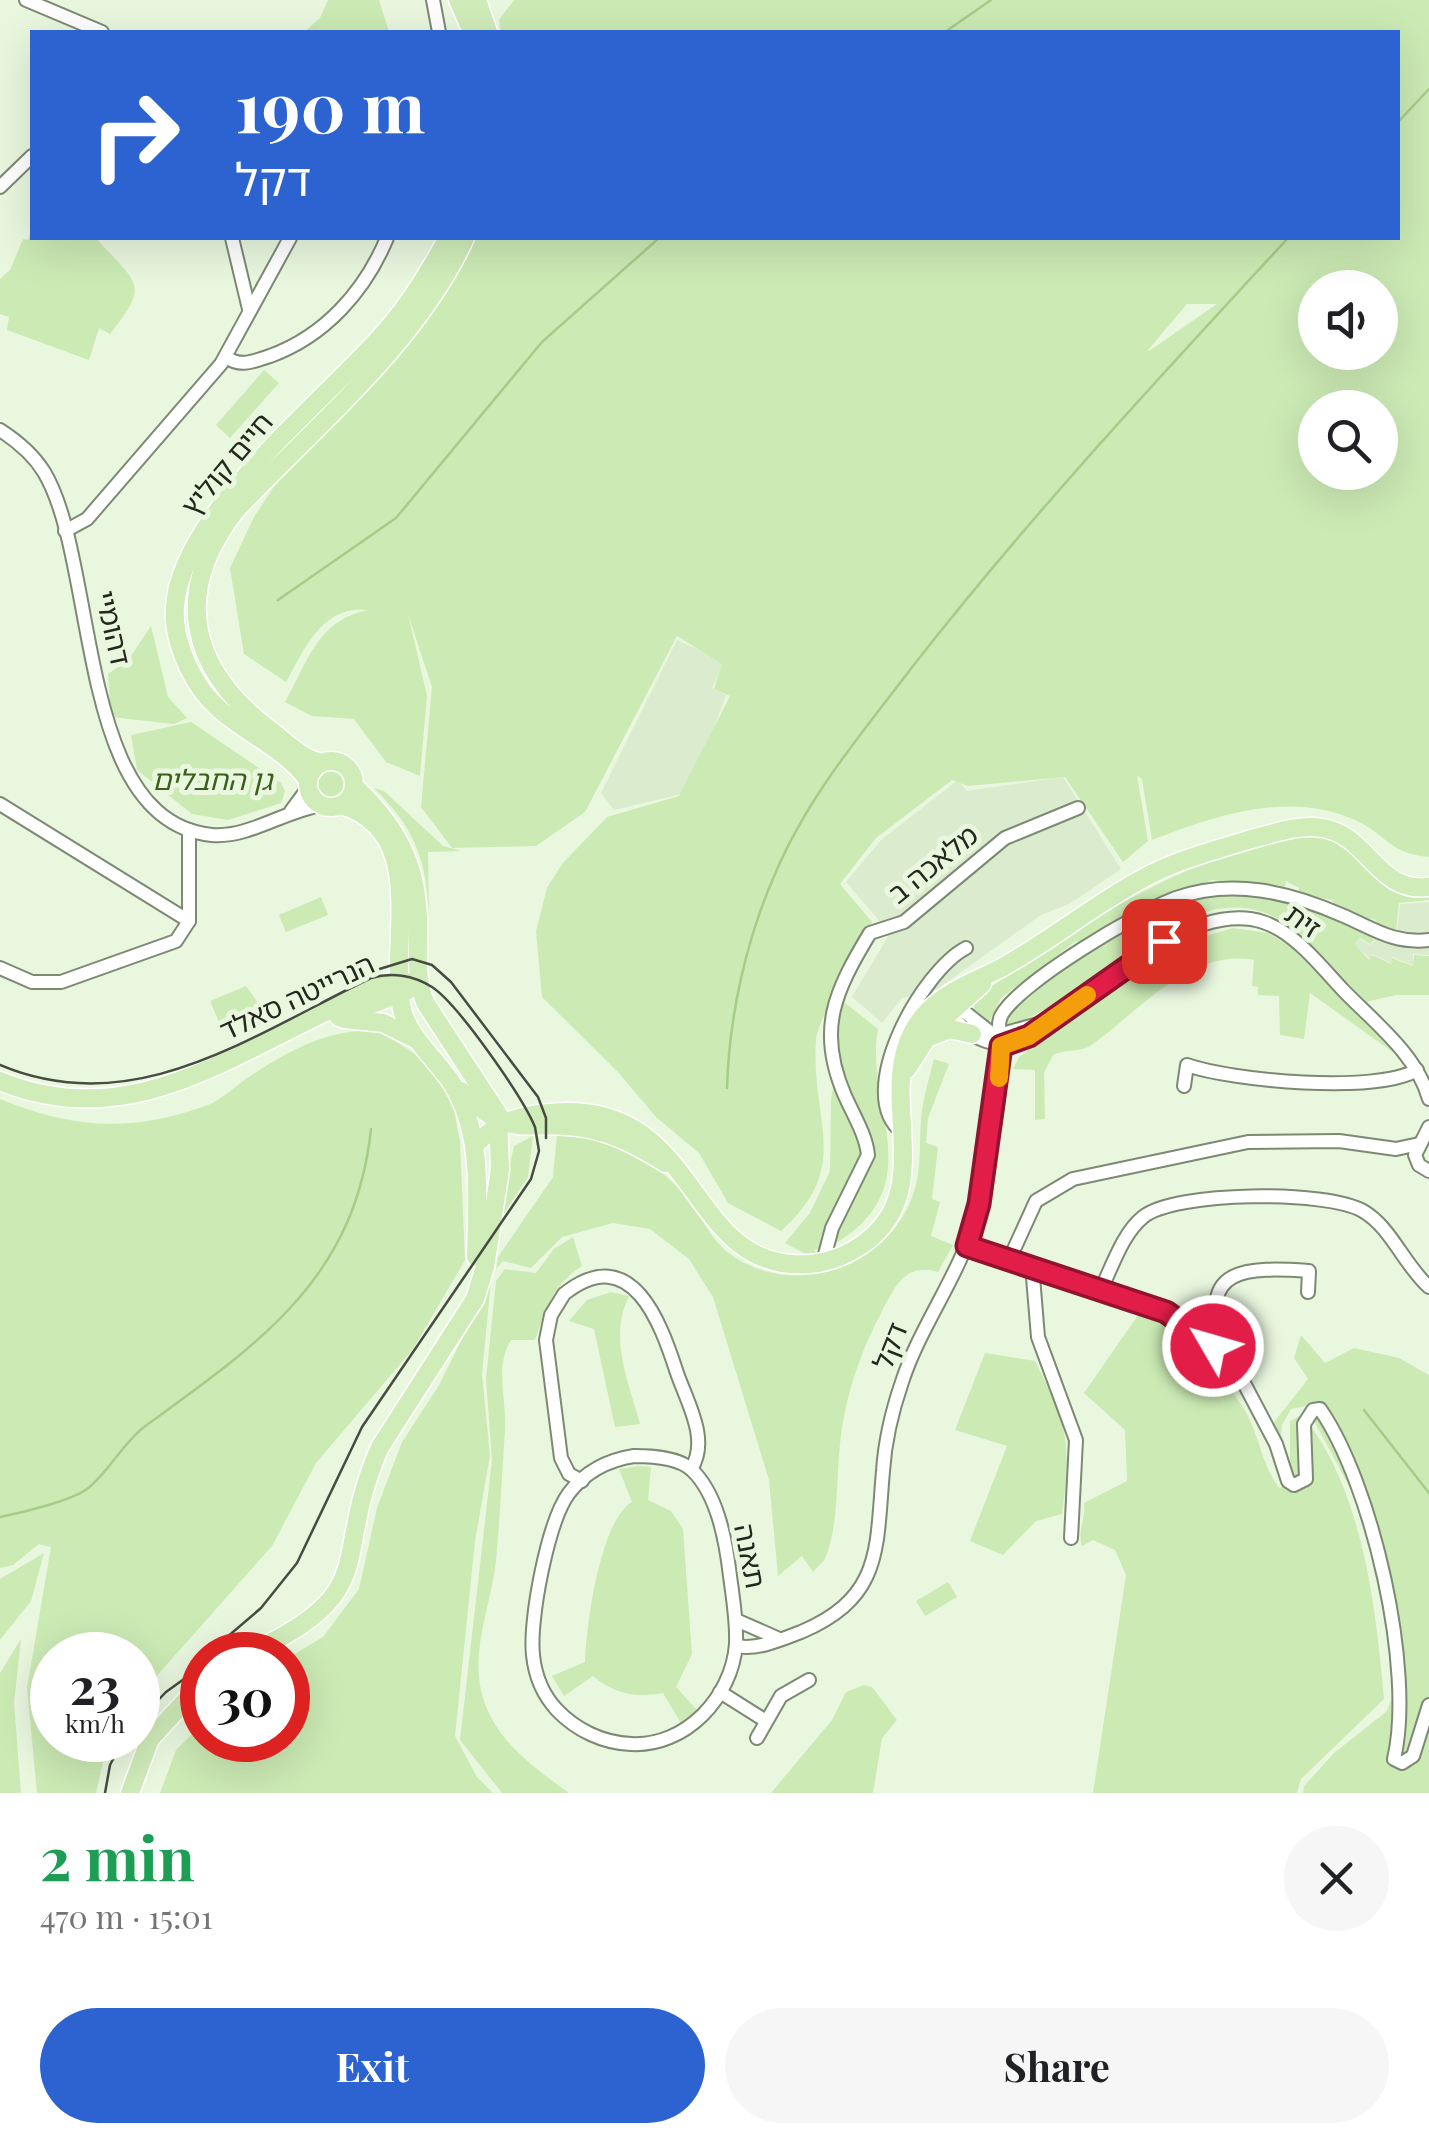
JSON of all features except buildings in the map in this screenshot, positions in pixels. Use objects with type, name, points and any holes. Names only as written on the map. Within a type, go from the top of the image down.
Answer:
[{"type":"main road","points":[[458,0],[471,30]]},
{"type":"main road","points":[[478,0],[487,30]]},
{"type":"main road","name":"חיים קוליץ","points":[[308,784],[219,709],[200,688],[177,636],[180,582],[200,540],[236,488],[386,332],[447,240]]},
{"type":"main road","name":"חיים קוליץ","points":[[321,763],[308,759],[260,723],[216,678],[196,624],[196,584],[219,532],[234,511],[397,342],[434,292],[464,240]]},
{"type":"main road","points":[[293,1632],[339,1592],[380,1448],[459,1326],[482,1280],[500,1170],[502,1124],[487,1091],[426,1004],[419,986],[418,900],[412,865],[392,826],[354,786],[351,772],[343,764],[321,763],[308,784],[331,805],[372,823],[396,864],[401,894],[400,987],[404,1018],[450,1080],[466,1110],[475,1145],[475,1271],[459,1326]]},
{"type":"main road","points":[[331,805],[354,786]]},
{"type":"main road","points":[[450,1080],[502,1124],[569,1126],[610,1134],[656,1157],[691,1185],[726,1230],[754,1254],[791,1264],[823,1262],[854,1250],[889,1218],[904,1176],[900,1084],[912,1034],[1001,968],[1161,869],[1290,830],[1320,827],[1340,834],[1398,885],[1429,887]]},
{"type":"main road","name":"הנרייטה סאלד","points":[[0,1080],[70,1100],[146,1094],[400,987],[419,986]]},
{"type":"main road","name":"הנרייטה סאלד","points":[[0,1091],[71,1108],[130,1106],[181,1091],[400,987]]},
{"type":"main road","points":[[900,1084],[950,1005]]},
{"type":"main road","points":[[318,1024],[346,1019],[376,1021],[402,1030],[428,1050]]},
{"type":"main road","points":[[925,1040],[950,1029],[972,1034]]},
{"type":"main road","points":[[475,1145],[502,1124]]},
{"type":"main road","points":[[130,1793],[150,1739],[180,1707]]},
{"type":"street","points":[[26,0],[97,30]]},
{"type":"street","points":[[433,0],[439,30]]},
{"type":"street","points":[[0,187],[30,158]]},
{"type":"street","points":[[233,240],[249,308]]},
{"type":"street","points":[[65,531],[87,520],[226,357],[289,240]]},
{"type":"street","points":[[226,357],[245,364],[303,342],[332,319],[366,279],[386,240]]},
{"type":"street","points":[[234,341],[247,357],[266,357]]},
{"type":"street","name":"דהומיי","points":[[0,430],[24,448],[44,472],[65,531],[120,760],[152,804],[188,830]]},
{"type":"street","points":[[286,816],[308,784]]},
{"type":"street","points":[[0,804],[189,921]]},
{"type":"street","points":[[0,968],[44,983],[82,977],[161,949],[184,934],[189,921],[188,830],[222,835],[331,805]]},
{"type":"street","name":"מלאכה ב","points":[[823,1262],[832,1228],[868,1155],[833,1064],[831,1016],[840,982],[870,934],[904,922],[1005,838],[1078,808]]},
{"type":"street","name":"דקל","points":[[736,1646],[784,1638],[840,1612],[869,1574],[879,1537],[885,1451],[897,1398],[920,1335],[967,1246],[979,1204],[1000,1041],[999,1020],[1009,1005],[1080,949],[1163,904],[1219,886],[1321,906],[1390,939],[1429,940]]},
{"type":"street","name":"זית","points":[[1000,1041],[1050,1020],[1180,933],[1214,922],[1249,919],[1278,929],[1304,949],[1417,1070],[1429,1098]]},
{"type":"street","points":[[904,1134],[893,1122],[888,1100],[887,1070],[892,1048],[904,1020],[942,966],[966,948]]},
{"type":"street","points":[[950,1005],[1000,1041]]},
{"type":"street","points":[[950,1005],[972,1034],[1000,1041]]},
{"type":"street","points":[[1184,1086],[1186,1066],[1220,1076],[1383,1082],[1417,1070]]},
{"type":"street","points":[[1423,1166],[1423,1141],[1429,1127]]},
{"type":"street","points":[[1010,1258],[1036,1201],[1073,1179],[1248,1142],[1339,1141],[1394,1149],[1423,1166]]},
{"type":"street","points":[[1394,1149],[1423,1141]]},
{"type":"street","points":[[1100,1291],[1130,1232],[1150,1213],[1187,1203],[1271,1196],[1332,1201],[1362,1210],[1379,1224],[1406,1264],[1429,1286]]},
{"type":"street","points":[[967,1246],[1170,1314],[1208,1343],[1225,1347]]},
{"type":"street","points":[[1032,1265],[1038,1337],[1076,1440],[1071,1538]]},
{"type":"street","points":[[1308,1292],[1309,1272],[1262,1268],[1231,1276],[1220,1288],[1215,1305],[1225,1347],[1276,1444],[1288,1481],[1294,1484],[1306,1479],[1304,1424],[1313,1410],[1320,1410],[1357,1488],[1385,1585],[1395,1642],[1400,1735],[1394,1759],[1402,1763],[1413,1756],[1429,1704]]},
{"type":"street","name":"תאנה","points":[[597,1280],[634,1288],[658,1314],[698,1434],[699,1450],[691,1469],[724,1536],[736,1620],[736,1646],[720,1692],[685,1730],[636,1745],[588,1733],[551,1703],[536,1674],[532,1637],[557,1516],[582,1481],[569,1474],[561,1458],[546,1340],[559,1300],[578,1285],[597,1280]]},
{"type":"street","points":[[582,1481],[603,1465],[634,1456],[662,1458],[691,1469]]},
{"type":"street","points":[[736,1620],[762,1635],[784,1638]]},
{"type":"street","points":[[757,1738],[784,1693],[809,1680]]},
{"type":"street","points":[[720,1692],[766,1721]]},
{"type":"shaded area","points":[[677,640],[724,661],[712,688],[726,695],[696,778],[682,794],[614,810],[601,793]]},
{"type":"shaded area","points":[[1063,777],[1121,869],[1071,903],[1041,915],[936,990],[902,998],[882,1023],[852,997],[890,933],[846,882],[881,840],[958,780],[967,791]]},
{"type":"shaded area","points":[[1429,902],[1429,955],[1413,954],[1413,965],[1392,957],[1391,963],[1372,954],[1370,959],[1355,944],[1360,939],[1370,945],[1375,941],[1366,922],[1374,919],[1382,931],[1397,932],[1400,904]]},
{"type":"green space","points":[[328,0],[379,0],[388,30],[306,30],[320,18]]},
{"type":"green space","points":[[514,0],[1429,0],[1429,857],[1397,848],[1355,820],[1304,807],[1226,815],[1152,840],[1142,779],[1137,775],[1148,841],[1123,862],[1065,777],[968,786],[952,780],[876,838],[840,884],[872,922],[818,1029],[816,1069],[824,1142],[816,1185],[781,1231],[728,1203],[699,1153],[656,1117],[618,1072],[542,997],[536,931],[547,888],[562,864],[607,817],[679,796],[730,696],[714,689],[722,664],[677,636],[585,812],[536,846],[452,848],[421,807],[432,687],[408,614],[427,696],[420,776],[386,762],[354,719],[312,716],[285,702],[326,632],[351,615],[369,610],[353,610],[328,621],[308,643],[286,682],[244,654],[230,568],[254,517],[288,465],[469,240],[1400,240],[1400,30],[501,30],[499,20]],"holes":[[[1187,304],[1217,304],[1149,351],[1148,350]]]},
{"type":"green space","points":[[30,232],[30,240],[98,240],[134,284],[131,304],[110,334],[99,328],[89,360],[7,330],[9,317],[0,314],[0,279],[10,270],[23,239],[28,240]]},
{"type":"green space","points":[[264,370],[279,383],[230,438],[216,425]]},
{"type":"green space","points":[[151,626],[168,697],[187,718],[174,724],[111,717],[108,674],[129,659]]},
{"type":"green space","name":"גן החבלים","points":[[191,722],[281,783],[285,791],[281,803],[228,820],[192,814],[137,770],[131,735]]},
{"type":"green space","points":[[331,766],[344,771],[349,784],[344,797],[331,802],[318,797],[313,784],[318,771]]},
{"type":"green space","points":[[374,788],[384,791],[443,846],[461,851],[428,852],[429,923],[426,882],[417,849],[401,819]]},
{"type":"green space","points":[[1321,834],[1382,879],[1409,891],[1429,893],[1429,900],[1399,903],[1396,930],[1382,930],[1374,918],[1366,921],[1336,908],[1332,900],[1298,894],[1299,888],[1286,881],[1284,891],[1213,880],[1162,897],[1082,943],[1076,941],[1001,998],[988,1025],[973,1011],[975,998],[1139,894],[1227,855]]},
{"type":"green space","points":[[1206,892],[1297,903],[1344,918],[1374,940],[1370,944],[1360,938],[1355,944],[1369,960],[1372,955],[1391,964],[1392,958],[1413,966],[1414,955],[1429,956],[1429,995],[1396,995],[1366,1002],[1316,949],[1283,922],[1247,908],[1211,910],[1175,924],[1139,945],[1034,1015],[1001,1027],[1017,1006],[1097,946]]},
{"type":"green space","points":[[321,897],[328,915],[286,932],[279,915]]},
{"type":"green space","points":[[1233,928],[1268,933],[1291,947],[1397,1055],[1310,993],[1304,1039],[1280,1035],[1279,996],[1258,995],[1258,987],[1252,986],[1254,960],[1230,959],[1186,973],[1090,1046],[1053,1055],[1044,1073],[1045,1119],[1035,1120],[1035,1070],[1013,1069],[1019,1057],[1179,944]]},
{"type":"green space","points":[[246,986],[263,1010],[222,1029],[210,1001]]},
{"type":"green space","points":[[840,999],[878,1029],[878,1080],[888,1155],[886,1179],[878,1202],[861,1224],[839,1241],[814,1250],[826,1265],[785,1243],[810,1213],[830,1171],[831,1099],[838,1059],[834,1027]]},
{"type":"green space","points":[[379,1030],[427,1062],[453,1104],[460,1142],[465,1260],[413,1349],[316,1463],[272,1546],[196,1632],[180,1632],[180,1650],[160,1672],[160,1632],[37,1632],[51,1547],[39,1544],[13,1565],[0,1568],[0,1099],[78,1121],[103,1124],[154,1120],[213,1103],[309,1043]]},
{"type":"green space","points":[[934,1059],[949,1064],[928,1118],[926,1143],[938,1147],[932,1199],[940,1202],[931,1236],[953,1245],[938,1272],[918,1270],[903,1278],[867,1343],[846,1409],[835,1517],[825,1559],[813,1572],[802,1556],[778,1576],[769,1480],[713,1297],[689,1259],[650,1229],[613,1223],[562,1237],[531,1268],[503,1261],[496,1269],[498,1257],[553,1177],[557,1134],[597,1140],[650,1164],[680,1190],[724,1249],[755,1268],[782,1275],[836,1269],[883,1241],[901,1220],[913,1195],[922,1112]]},
{"type":"green space","points":[[533,1136],[528,1177],[497,1224],[514,1146]]},
{"type":"green space","points":[[573,1237],[582,1266],[557,1290],[535,1340],[511,1340],[503,1361],[505,1430],[497,1545],[478,1664],[483,1698],[497,1728],[530,1763],[569,1793],[502,1793],[460,1740],[492,1460],[486,1379],[496,1281],[505,1269],[536,1273],[554,1249]]},
{"type":"green space","points":[[491,1281],[482,1374],[490,1456],[475,1541],[455,1736],[477,1777],[493,1793],[160,1793],[180,1746],[180,1762],[310,1762],[310,1645],[323,1637],[359,1589],[377,1508],[402,1442],[438,1387]]},
{"type":"green space","points":[[611,1292],[629,1296],[620,1344],[640,1424],[615,1427],[594,1329],[569,1321],[587,1300]]},
{"type":"green space","points":[[1143,1308],[1198,1354],[1233,1394],[1249,1418],[1269,1471],[1280,1488],[1290,1480],[1290,1421],[1302,1415],[1323,1444],[1353,1513],[1371,1589],[1384,1699],[1301,1779],[1297,1793],[1093,1793],[1126,1575],[1115,1550],[1093,1540],[1082,1546],[1081,1530],[1084,1503],[1127,1481],[1125,1430],[1084,1393]]},
{"type":"green space","points":[[1301,1335],[1325,1363],[1354,1348],[1399,1358],[1429,1375],[1429,1793],[1303,1793],[1304,1786],[1334,1753],[1387,1711],[1395,1690],[1379,1574],[1356,1499],[1306,1406],[1291,1409],[1282,1425],[1278,1474],[1268,1430],[1308,1379],[1294,1358]]},
{"type":"green space","points":[[985,1353],[1035,1361],[1055,1402],[1067,1451],[1062,1514],[1036,1521],[1003,1555],[970,1541],[1007,1446],[955,1430]]},
{"type":"green space","points":[[651,1467],[648,1500],[671,1511],[683,1529],[692,1654],[676,1687],[697,1710],[681,1723],[663,1693],[626,1693],[593,1676],[564,1696],[552,1676],[585,1662],[603,1551],[621,1513],[632,1502],[619,1469]]},
{"type":"green space","points":[[44,1553],[31,1601],[0,1640],[0,1579]]},
{"type":"green space","points":[[948,1582],[957,1597],[925,1616],[916,1601]]},
{"type":"green space","points":[[21,1639],[14,1703],[21,1793],[0,1793],[0,1673]]},
{"type":"green space","points":[[30,1670],[30,1720],[27,1688]]},
{"type":"green space","points":[[864,1685],[872,1687],[897,1720],[882,1738],[873,1793],[771,1793],[832,1720],[846,1692]]},
{"type":"green space","points":[[34,1762],[103,1762],[96,1793],[37,1793]]},
{"type":"waterway","points":[[948,30],[991,0]]},
{"type":"waterway","points":[[1400,120],[1429,89]]},
{"type":"waterway","points":[[278,600],[396,518],[542,342],[657,240]]},
{"type":"waterway","points":[[727,1088],[735,1006],[756,925],[788,845],[820,792],[913,666],[1003,555],[1286,240]]},
{"type":"waterway","points":[[0,1517],[58,1502],[87,1489],[136,1434],[225,1367],[294,1304],[322,1268],[345,1228],[361,1182],[371,1129]]},
{"type":"waterway","points":[[1364,1410],[1429,1493]]},
{"type":"tram line","points":[[373,971],[412,959],[432,965],[451,982],[538,1097],[546,1118],[546,1138]]},
{"type":"tram line","points":[[0,1065],[50,1080],[98,1083],[145,1078],[237,1046],[371,978],[402,976],[432,987],[457,1012],[504,1074],[535,1127],[539,1151],[531,1179],[362,1427],[297,1563],[261,1608],[233,1632]]},
{"type":"tram line","points":[[160,1698],[180,1682]]},
{"type":"tram line","points":[[105,1793],[112,1762]]},
{"type":"slow traffic","points":[[999,1078],[1001,1046],[1029,1036],[1087,995]]},
{"type":"route","points":[[1164,941],[1029,1036],[1001,1046],[979,1204],[967,1246],[1166,1312],[1213,1346]]}]
